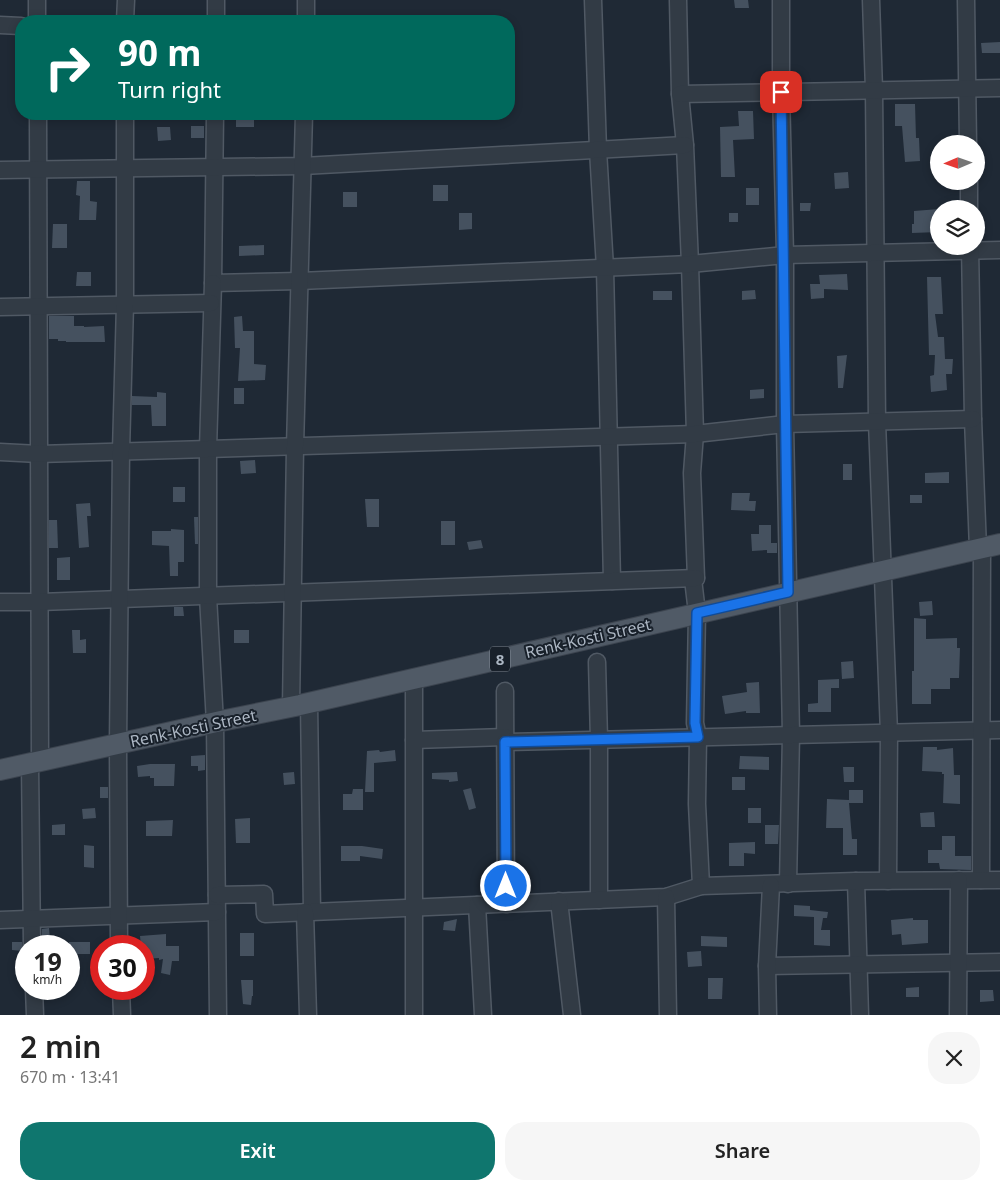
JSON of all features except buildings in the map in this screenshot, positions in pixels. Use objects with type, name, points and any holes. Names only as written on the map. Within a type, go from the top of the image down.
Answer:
[{"type":"main road","name":"Renk-Kosti Street","points":[[0,770],[300,705],[987,547]]},
{"type":"street","points":[[37,0],[37,15]]},
{"type":"street","points":[[125,15],[126,0]]},
{"type":"street","points":[[216,0],[216,15]]},
{"type":"street","points":[[306,0],[306,15]]},
{"type":"street","points":[[593,0],[598,150],[605,268],[612,582]]},
{"type":"street","points":[[678,0],[680,94],[685,145],[695,434],[692,473],[696,578],[693,579],[697,613],[695,723],[698,737],[697,804],[701,886]]},
{"type":"street","points":[[781,0],[790,735],[788,884]]},
{"type":"street","points":[[870,0],[874,90],[877,422],[889,733],[888,881]]},
{"type":"street","points":[[966,0],[968,135]]},
{"type":"street","points":[[0,25],[15,26]]},
{"type":"street","points":[[680,94],[1000,88]]},
{"type":"street","points":[[31,935],[30,919],[40,602],[38,120]]},
{"type":"street","points":[[119,935],[118,744],[121,451],[125,304],[124,120]]},
{"type":"street","points":[[215,120],[213,283],[208,449],[208,596],[215,724],[218,1015]]},
{"type":"street","points":[[304,120],[293,594],[309,912],[308,1015]]},
{"type":"street","points":[[0,170],[303,166],[685,145]]},
{"type":"street","points":[[985,249],[1000,250]]},
{"type":"street","points":[[213,283],[605,268],[690,264],[785,255],[930,250]]},
{"type":"street","points":[[970,255],[972,419],[987,547],[982,731],[981,880]]},
{"type":"street","points":[[0,307],[211,303]]},
{"type":"street","points":[[0,452],[39,454],[608,437],[695,434],[785,424],[972,419]]},
{"type":"street","points":[[0,602],[293,594],[696,578]]},
{"type":"street","points":[[596,662],[599,740],[598,900]]},
{"type":"street","points":[[414,679],[414,1015]]},
{"type":"street","points":[[505,691],[506,904]]},
{"type":"street","points":[[414,740],[599,740],[1000,730]]},
{"type":"street","points":[[958,1015],[959,880]]},
{"type":"street","points":[[0,920],[118,915],[217,904],[264,894],[265,914],[666,897],[701,886],[856,881],[1000,880]]},
{"type":"street","points":[[856,881],[860,1015]]},
{"type":"street","points":[[768,1015],[767,966],[771,885]]},
{"type":"street","points":[[666,897],[668,1015]]},
{"type":"street","points":[[559,902],[572,1015]]},
{"type":"street","points":[[478,905],[483,1015]]},
{"type":"street","points":[[767,966],[1000,962]]},
{"type":"street","points":[[34,1000],[35,1015]]},
{"type":"street","points":[[121,1000],[122,1015]]},
{"type":"route","points":[[506,886],[505,742],[698,737],[695,723],[697,613],[788,592],[785,424],[785,255],[781,92]]}]
